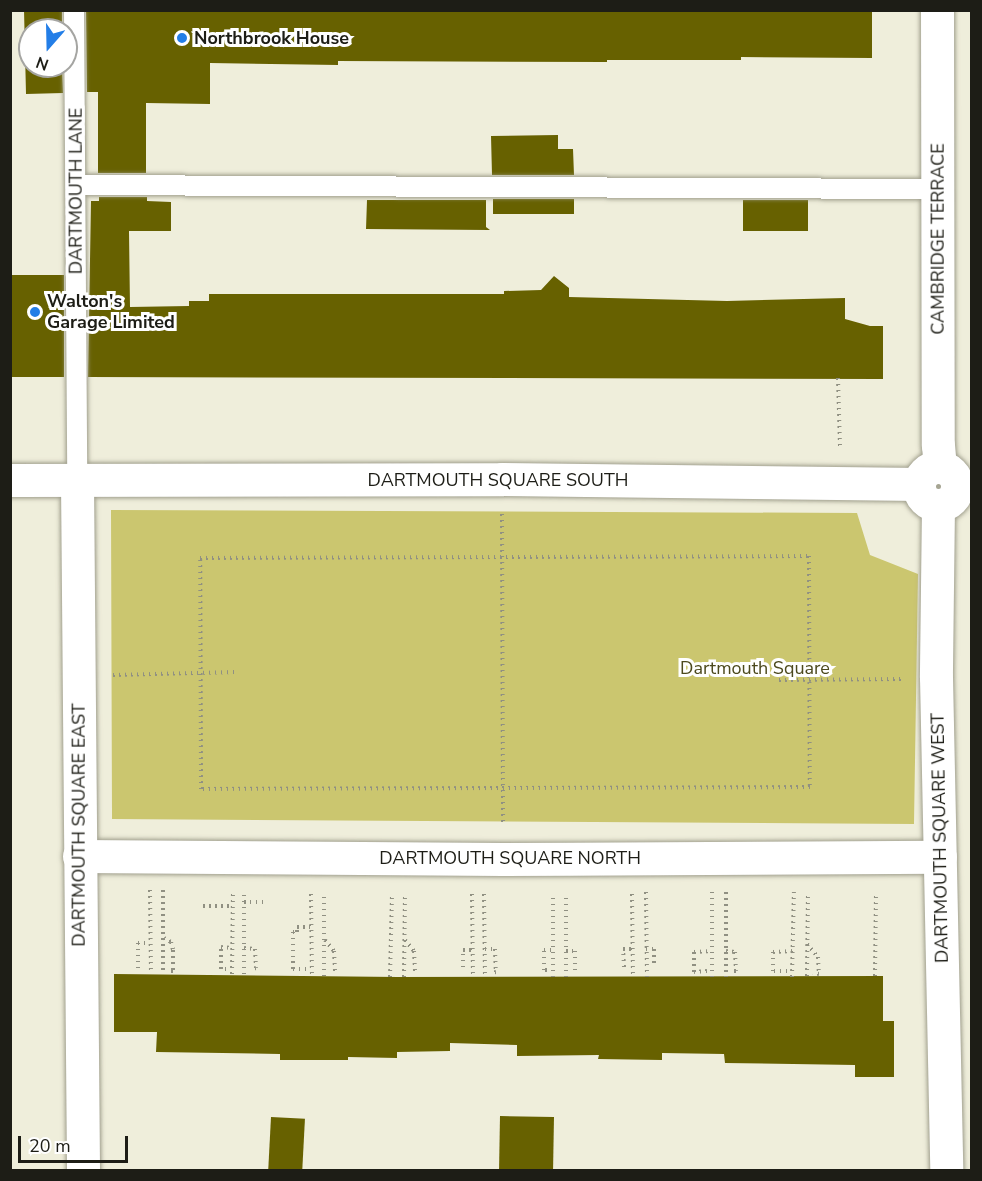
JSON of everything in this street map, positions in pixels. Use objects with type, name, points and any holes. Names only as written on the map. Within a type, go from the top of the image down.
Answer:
[{"type":"street","name":"CAMBRIDGE TERRACE","points":[[937,10],[938,445],[945,485]]},
{"type":"street","name":"DARTMOUTH SQUARE SOUTH","points":[[10,480],[502,479],[945,485]]},
{"type":"street","name":"DARTMOUTH SQUARE EAST","points":[[77,480],[82,1170]]},
{"type":"street","name":"DARTMOUTH SQUARE WEST","points":[[945,485],[936,677],[946,1170]]},
{"type":"street","name":"DARTMOUTH SQUARE NORTH","points":[[80,856],[503,859],[940,857]]},
{"type":"lane","name":"DARTMOUTH LANE","points":[[74,10],[77,480]]},
{"type":"lane","points":[[76,185],[938,189]]},
{"type":"path","points":[[838,378],[840,446]]},
{"type":"path","points":[[502,479],[503,859]]},
{"type":"path","points":[[809,556],[810,787],[201,789],[201,673],[200,558],[809,556]]},
{"type":"path","points":[[78,676],[235,672]]},
{"type":"path","points":[[779,680],[936,677]]},
{"type":"path","points":[[150,886],[151,974]]},
{"type":"path","points":[[163,886],[163,974]]},
{"type":"path","points":[[232,974],[233,886]]},
{"type":"path","points":[[324,886],[324,976]]},
{"type":"path","points":[[244,887],[244,974]]},
{"type":"path","points":[[310,887],[312,976]]},
{"type":"path","points":[[390,977],[392,887]]},
{"type":"path","points":[[404,977],[405,887]]},
{"type":"path","points":[[472,887],[473,976]]},
{"type":"path","points":[[553,887],[553,977]]},
{"type":"path","points":[[484,888],[485,976]]},
{"type":"path","points":[[566,888],[566,976]]},
{"type":"path","points":[[632,888],[633,977]]},
{"type":"path","points":[[646,888],[647,977]]},
{"type":"path","points":[[712,888],[712,977]]},
{"type":"path","points":[[726,888],[726,977]]},
{"type":"path","points":[[792,977],[795,888]]},
{"type":"path","points":[[807,976],[808,889]]},
{"type":"path","points":[[875,976],[876,889]]},
{"type":"path","points":[[244,902],[268,902]]},
{"type":"path","points":[[203,906],[232,906]]},
{"type":"path","points":[[306,969],[293,969],[293,932],[297,932],[297,927],[311,927]]},
{"type":"path","points":[[163,937],[171,942],[173,950],[173,971],[170,971]]},
{"type":"path","points":[[325,939],[334,951],[335,972]]},
{"type":"path","points":[[404,940],[414,951],[415,972]]},
{"type":"path","points":[[138,968],[138,943],[150,944]]},
{"type":"path","points":[[807,943],[818,957],[819,974],[813,974]]},
{"type":"path","points":[[226,969],[221,969],[221,947],[232,948]]},
{"type":"path","points":[[244,948],[255,949],[256,968],[252,969]]},
{"type":"path","points":[[485,949],[495,949],[496,972],[491,973]]},
{"type":"path","points":[[624,967],[623,949],[632,949]]},
{"type":"path","points":[[646,949],[654,950],[654,965]]},
{"type":"path","points":[[463,967],[463,950],[472,950]]},
{"type":"path","points":[[548,970],[544,970],[544,950],[553,950]]},
{"type":"path","points":[[566,951],[575,951],[575,975]]},
{"type":"path","points":[[707,971],[694,972],[694,952],[712,951]]},
{"type":"path","points":[[726,951],[735,952],[736,971],[732,971]]},
{"type":"path","points":[[787,971],[773,971],[773,952],[793,951]]},
{"type":"green space","name":"Dartmouth Square","points":[[111,510],[857,513],[870,555],[918,574],[914,824],[112,819]]},
{"type":"building","points":[[24,10],[62,10],[62,18],[24,18]]},
{"type":"building","points":[[86,10],[872,10],[872,58],[741,57],[741,60],[607,60],[607,62],[338,61],[338,65],[210,63],[210,104],[146,103],[146,173],[98,173],[98,92],[87,92]]},
{"type":"building","points":[[26,78],[62,78],[63,93],[26,94]]},
{"type":"building","points":[[558,135],[558,149],[573,149],[574,175],[492,175],[491,136]]},
{"type":"building","points":[[99,197],[147,197],[147,201],[171,202],[171,231],[129,231],[130,307],[189,306],[189,301],[209,301],[209,294],[504,294],[504,291],[541,290],[554,276],[569,288],[569,297],[727,301],[845,298],[845,319],[870,326],[883,326],[883,379],[88,377],[91,201],[99,201]]},
{"type":"building","points":[[493,199],[574,199],[574,214],[493,214]]},
{"type":"building","points":[[367,200],[486,200],[486,227],[490,230],[366,229]]},
{"type":"building","points":[[743,200],[808,200],[808,231],[743,231]]},
{"type":"building","name":"Walton's Garage Limited","points":[[10,275],[64,275],[64,377],[10,377]]},
{"type":"building","points":[[114,974],[398,977],[883,976],[883,1021],[894,1021],[894,1077],[855,1077],[855,1065],[725,1063],[724,1054],[662,1053],[662,1060],[598,1059],[599,1055],[517,1056],[517,1045],[450,1043],[450,1051],[397,1052],[397,1058],[348,1057],[348,1060],[280,1060],[280,1054],[156,1052],[157,1032],[114,1032]]},
{"type":"building","points":[[500,1116],[554,1117],[553,1170],[499,1170]]},
{"type":"building","points":[[271,1117],[305,1119],[302,1170],[268,1170]]},
{"type":"place","name":"Northbrook House","points":[[182,38]]},
{"type":"place","name":"Walton's Garage Limited","points":[[35,312]]}]
